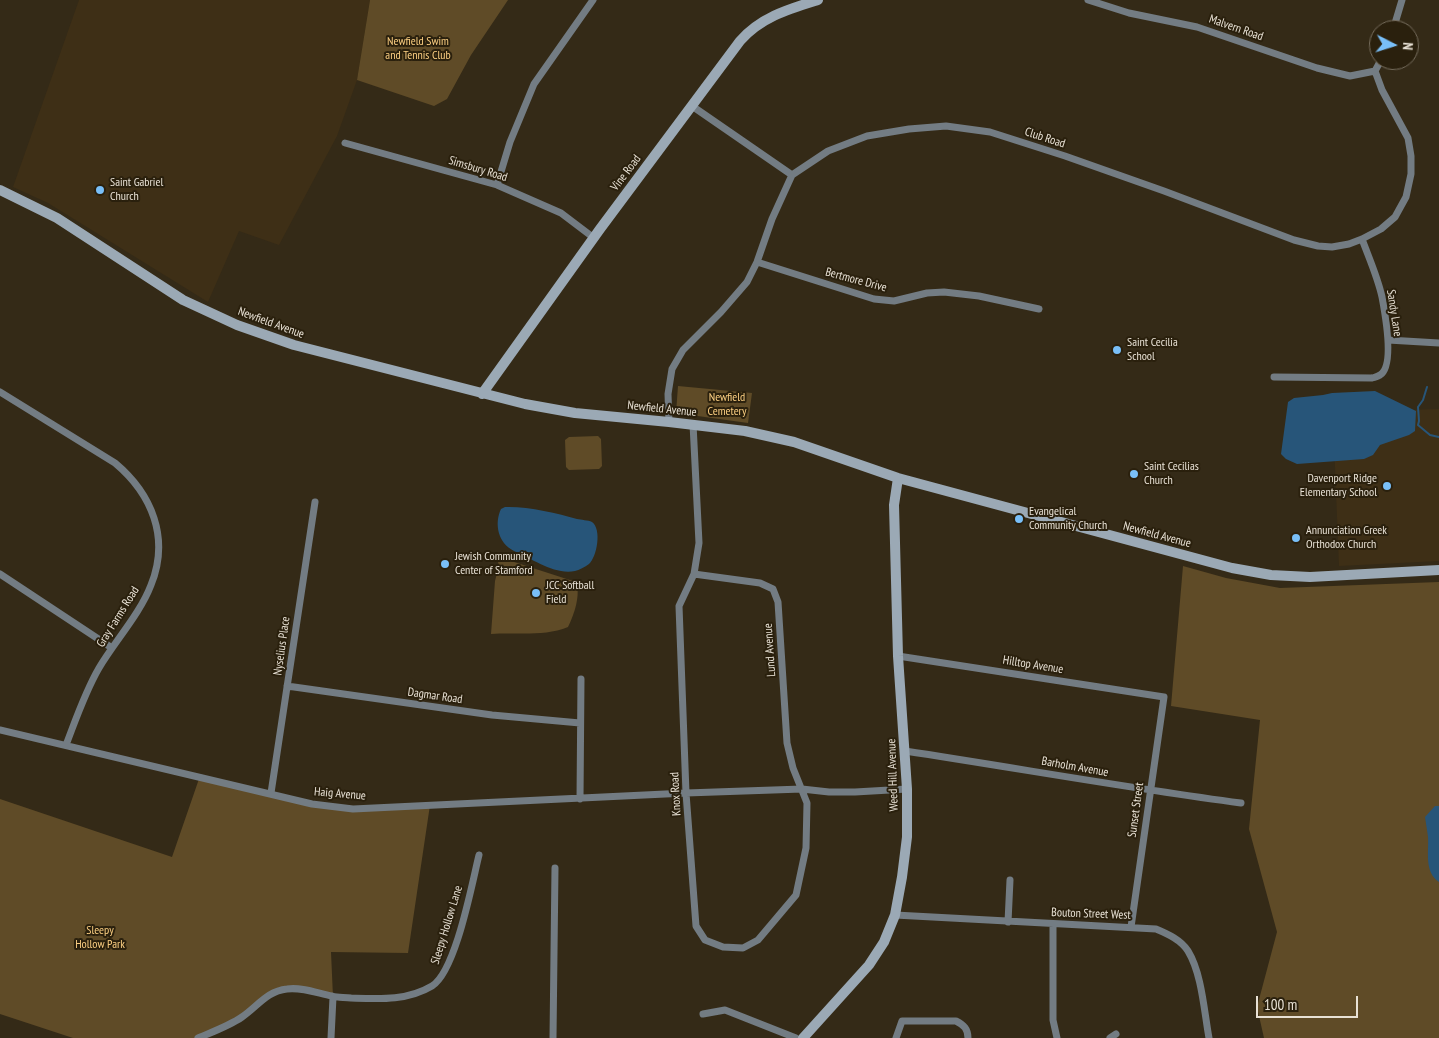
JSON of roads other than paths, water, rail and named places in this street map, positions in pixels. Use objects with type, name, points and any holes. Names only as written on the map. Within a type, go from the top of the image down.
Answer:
[{"type":"main road","name":"Vine Road","points":[[482,394],[719,67],[749,31],[775,15],[801,3],[818,0]]},
{"type":"main road","name":"Newfield Avenue","points":[[0,190],[57,218],[183,300],[237,325],[294,346],[525,404],[575,413],[745,431],[794,442],[898,478],[1232,568],[1271,575],[1310,577],[1439,570]]},
{"type":"main road","name":"Weed Hill Avenue","points":[[803,1038],[869,965],[884,942],[895,915],[907,837],[905,751],[898,656],[894,505],[898,478]]},
{"type":"street","points":[[497,185],[510,142],[534,84],[593,0]]},
{"type":"street","name":"Malvern Road","points":[[1088,0],[1129,13],[1198,27],[1317,68],[1350,76],[1376,71]]},
{"type":"street","points":[[1396,20],[1402,0]]},
{"type":"street","name":"Club Road","points":[[792,175],[828,151],[867,136],[909,129],[946,126],[990,132],[1065,156],[1294,240],[1318,246],[1332,247],[1349,244],[1381,230],[1395,217],[1406,196],[1411,174],[1408,138],[1382,90],[1376,71]]},
{"type":"street","points":[[669,422],[668,394],[672,369],[683,350],[721,312],[747,282],[792,175],[692,106]]},
{"type":"street","name":"Simsbury Road","points":[[345,143],[497,185],[561,214],[594,238]]},
{"type":"street","name":"Sandy Lane","points":[[1274,377],[1372,378],[1380,376],[1384,371],[1387,362],[1388,340],[1382,297],[1362,239]]},
{"type":"street","name":"Bertmore Drive","points":[[757,262],[874,298],[894,301],[927,293],[944,292],[979,296],[1039,309]]},
{"type":"street","points":[[1388,340],[1439,343]]},
{"type":"street","name":"Gray Farms Road","points":[[0,392],[115,463],[129,474],[149,504],[155,517],[158,534],[156,572],[144,600],[112,648],[88,689],[66,745]]},
{"type":"street","name":"Knox Road","points":[[693,424],[699,543],[694,574],[679,606],[686,793],[696,926],[705,940],[723,947],[743,948],[758,940],[796,895],[806,848],[807,803],[802,789]]},
{"type":"street","name":"Nyselius Place","points":[[271,793],[315,502]]},
{"type":"street","points":[[0,574],[112,648]]},
{"type":"street","name":"Lund Avenue","points":[[694,574],[760,583],[772,589],[778,602],[787,743],[793,768],[802,789]]},
{"type":"street","name":"Hilltop Avenue","points":[[898,656],[1164,697]]},
{"type":"street","points":[[580,799],[581,679]]},
{"type":"street","name":"Dagmar Road","points":[[287,686],[492,715],[580,723]]},
{"type":"street","name":"Sunset Street","points":[[1131,927],[1164,697]]},
{"type":"street","name":"Haig Avenue","points":[[0,730],[312,804],[353,809],[686,793],[802,789],[855,792],[906,789]]},
{"type":"street","name":"Barholm Avenue","points":[[905,751],[1150,791],[1241,803]]},
{"type":"street","name":"Sleepy Hollow Lane","points":[[198,1038],[242,1017],[275,991],[289,988],[308,990],[332,997],[397,999],[433,986],[447,968],[459,933],[479,855]]},
{"type":"street","points":[[553,1038],[555,868]]},
{"type":"street","points":[[1008,922],[1010,880]]},
{"type":"street","name":"Bouton Street West","points":[[895,915],[1156,929],[1173,936],[1187,950],[1197,972],[1209,1038]]},
{"type":"street","points":[[1053,924],[1054,1020],[1057,1038]]},
{"type":"street","points":[[331,1038],[332,997]]},
{"type":"street","points":[[703,1014],[725,1010],[796,1038]]},
{"type":"street","points":[[896,1038],[902,1021],[956,1021],[964,1025],[968,1032],[968,1038]]},
{"type":"water","points":[[1375,391],[1416,411],[1415,431],[1380,445],[1373,455],[1364,459],[1297,464],[1286,459],[1281,454],[1288,402],[1294,398],[1332,393]]},
{"type":"water","points":[[505,507],[541,510],[592,522],[598,537],[592,560],[577,571],[559,571],[544,566],[509,548],[501,538],[498,527],[501,509]]},
{"type":"water","points":[[1435,806],[1439,806],[1439,882],[1434,878],[1429,867],[1425,817]]},
{"type":"waterway","points":[[1427,387],[1423,400],[1418,407],[1418,425],[1430,435],[1439,437]]},
{"type":"place","name":"Saint Gabriel Church","points":[[100,190]]},
{"type":"place","name":"Saint Cecilia School","points":[[1117,350]]},
{"type":"place","name":"Saint Cecilias Church","points":[[1134,474]]},
{"type":"place","name":"Davenport Ridge Elementary School","points":[[1387,486]]},
{"type":"place","name":"Evangelical Community Church","points":[[1019,519]]},
{"type":"place","name":"Annunciation Greek Orthodox Church","points":[[1296,538]]},
{"type":"place","name":"Jewish Community Center of Stamford","points":[[445,564]]},
{"type":"place","name":"JCC Softball Field","points":[[536,593]]},
{"type":"park label","name":"Newfield Swim and Tennis Club","points":[[418,49]]},
{"type":"park label","name":"Newfield Cemetery","points":[[727,405]]},
{"type":"park label","name":"Sleepy Hollow Park","points":[[100,938]]}]
